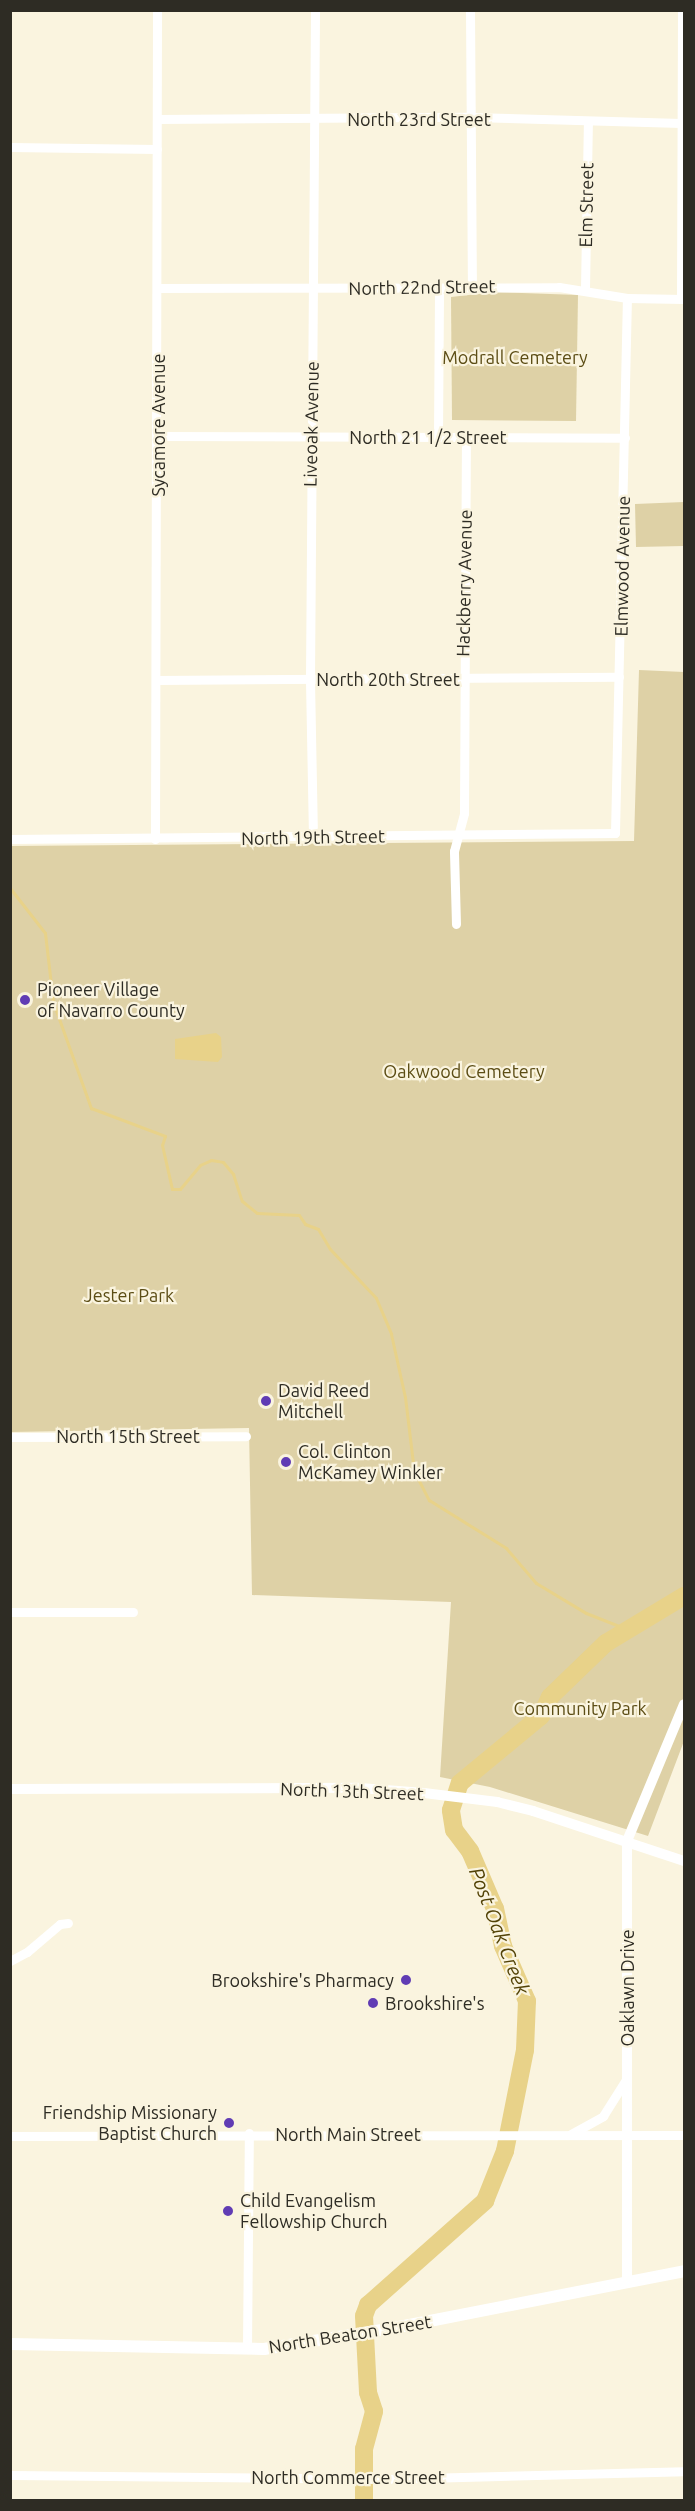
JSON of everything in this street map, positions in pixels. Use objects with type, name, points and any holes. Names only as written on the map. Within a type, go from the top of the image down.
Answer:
[{"type":"main road","name":"North Beaton Street","points":[[10,2344],[247,2349],[317,2341],[394,2328],[684,2271]]},
{"type":"street","name":"Sycamore Avenue","points":[[155,839],[158,436],[157,10]]},
{"type":"street","name":"Liveoak Avenue","points":[[313,837],[310,679],[316,120],[315,10]]},
{"type":"street","points":[[470,10],[472,288]]},
{"type":"street","points":[[682,10],[683,299]]},
{"type":"street","name":"North 23rd Street","points":[[157,119],[316,120],[470,117],[681,123]]},
{"type":"street","name":"Elm Street","points":[[585,289],[588,121]]},
{"type":"street","points":[[10,147],[157,149]]},
{"type":"street","name":"North 22nd Street","points":[[158,288],[585,289],[627,298],[683,299]]},
{"type":"street","points":[[438,437],[439,288]]},
{"type":"street","name":"Elmwood Avenue","points":[[615,833],[627,298]]},
{"type":"street","name":"North 21 1/2 Street","points":[[158,436],[625,438]]},
{"type":"street","name":"Hackberry Avenue","points":[[458,836],[464,813],[466,437]]},
{"type":"street","name":"North 20th Street","points":[[156,680],[619,676]]},
{"type":"street","name":"North 19th Street","points":[[10,839],[615,833]]},
{"type":"street","points":[[456,924],[454,851],[458,836]]},
{"type":"street","name":"North 15th Street","points":[[10,1437],[246,1436]]},
{"type":"street","points":[[10,1612],[134,1612]]},
{"type":"street","name":"Oaklawn Drive","points":[[627,2283],[627,1841],[684,1704]]},
{"type":"street","name":"North 13th Street","points":[[10,1789],[360,1788],[424,1793],[497,1802],[627,1841],[684,1861]]},
{"type":"street","points":[[10,1961],[27,1952],[60,1924],[68,1923]]},
{"type":"street","points":[[571,2134],[603,2116],[628,2076]]},
{"type":"street","points":[[247,2349],[249,2133]]},
{"type":"street","name":"North Main Street","points":[[10,2136],[249,2133],[684,2135]]},
{"type":"street","name":"North Commerce Street","points":[[10,2475],[386,2479],[684,2471]]},
{"type":"green space","name":"Modrall Cemetery","points":[[495,292],[578,295],[576,421],[452,420],[451,297]]},
{"type":"green space","points":[[684,502],[684,546],[636,547],[635,504]]},
{"type":"green space","name":"Oakwood Cemetery","points":[[639,670],[684,672],[684,1741],[648,1836],[490,1787],[440,1777],[451,1602],[252,1595],[249,1428],[11,1432],[10,846],[634,841]]},
{"type":"shaded area","points":[[216,1033],[221,1037],[222,1057],[218,1062],[175,1059],[175,1039]]},
{"type":"waterway","points":[[10,888],[45,933],[53,1002],[91,1108],[165,1136],[162,1145],[172,1189],[180,1189],[200,1165],[211,1160],[223,1162],[233,1174],[242,1201],[257,1213],[299,1215],[305,1224],[318,1229],[330,1249],[376,1298],[391,1334],[405,1397],[414,1471],[429,1500],[506,1548],[536,1583],[586,1613],[629,1630]]},
{"type":"waterway","name":"Post Oak Creek","points":[[364,2500],[364,2449],[374,2411],[368,2392],[364,2316],[368,2305],[485,2201],[505,2151],[525,2050],[527,2001],[503,1946],[495,1909],[470,1851],[454,1830],[451,1810],[460,1783],[541,1716],[550,1697],[606,1643],[684,1596]]},
{"type":"place","name":"Pioneer Village of Navarro County","points":[[25,1000]]},
{"type":"place","name":"David Reed Mitchell","points":[[266,1401]]},
{"type":"place","name":"Col. Clinton McKamey Winkler","points":[[286,1462]]},
{"type":"place","name":"Brookshire's Pharmacy","points":[[406,1980]]},
{"type":"place","name":"Brookshire's","points":[[373,2003]]},
{"type":"place","name":"Friendship Missionary Baptist Church","points":[[229,2123]]},
{"type":"place","name":"Child Evangelism Fellowship Church","points":[[228,2211]]},
{"type":"park label","name":"Jester Park","points":[[129,1295]]},
{"type":"park label","name":"Community Park","points":[[580,1708]]}]
